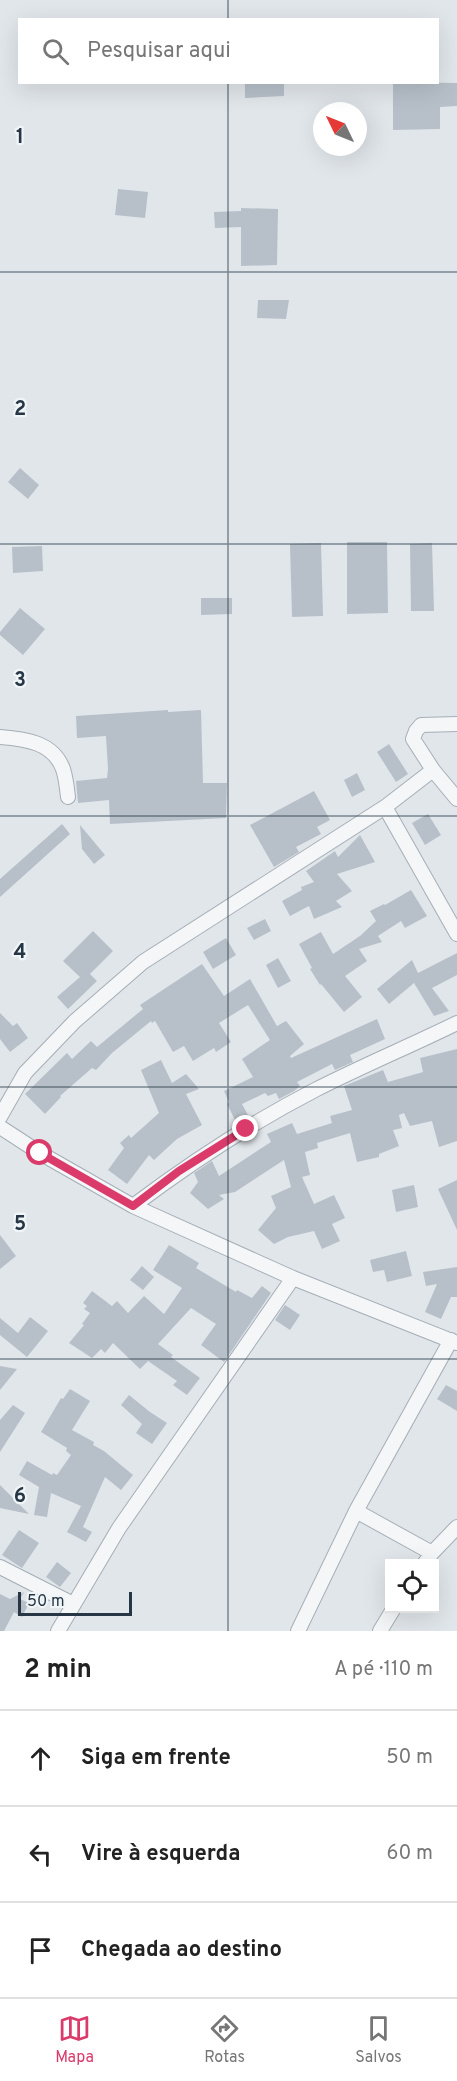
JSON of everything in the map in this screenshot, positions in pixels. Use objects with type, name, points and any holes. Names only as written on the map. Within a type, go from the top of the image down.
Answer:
[{"type":"street","points":[[457,724],[421,725],[413,739],[433,770],[457,799]]},
{"type":"street","points":[[0,737],[28,740],[49,749],[63,768],[68,797]]},
{"type":"street","points":[[0,1117],[25,1073],[75,1021],[143,962],[385,807],[433,770]]},
{"type":"street","points":[[385,807],[457,934]]},
{"type":"street","points":[[133,1206],[179,1171],[314,1090],[457,1023]]},
{"type":"street","points":[[0,1127],[40,1153],[133,1206],[293,1278],[454,1341],[356,1510],[298,1631]]},
{"type":"street","points":[[57,1631],[119,1528],[293,1278]]},
{"type":"street","points":[[356,1510],[428,1558],[457,1527]]},
{"type":"street","points":[[0,1567],[73,1604]]},
{"type":"street","points":[[380,1631],[391,1613]]},
{"type":"building","points":[[457,83],[457,106],[440,107],[440,129],[393,130],[393,84]]},
{"type":"building","points":[[245,84],[284,84],[284,96],[245,98]]},
{"type":"building","points":[[118,189],[148,192],[145,218],[115,215]]},
{"type":"building","points":[[241,208],[278,209],[277,265],[241,266],[241,227],[215,228],[214,212],[241,211]]},
{"type":"building","points":[[258,300],[289,300],[286,319],[257,318]]},
{"type":"building","points":[[20,468],[39,485],[28,499],[8,482]]},
{"type":"building","points":[[347,542],[387,542],[388,613],[347,614]]},
{"type":"building","points":[[321,543],[323,616],[292,617],[290,544]]},
{"type":"building","points":[[432,543],[434,611],[411,611],[410,544]]},
{"type":"building","points":[[42,546],[43,571],[13,573],[12,547]]},
{"type":"building","points":[[201,598],[232,598],[232,614],[201,615]]},
{"type":"building","points":[[20,608],[45,629],[23,655],[0,635]]},
{"type":"building","points":[[168,710],[168,712],[201,710],[203,783],[227,783],[226,818],[110,824],[109,800],[78,803],[76,781],[107,778],[108,769],[106,736],[77,738],[76,716]]},
{"type":"building","points":[[389,744],[408,774],[396,782],[377,752]]},
{"type":"building","points":[[357,773],[365,790],[352,797],[344,780]]},
{"type":"building","points":[[314,791],[330,820],[317,827],[321,834],[296,847],[299,852],[274,867],[250,825]]},
{"type":"building","points":[[428,814],[441,835],[425,845],[412,823]]},
{"type":"building","points":[[62,824],[70,834],[0,897],[0,879]]},
{"type":"building","points":[[80,825],[105,855],[94,864],[82,849]]},
{"type":"building","points":[[360,835],[375,862],[337,874],[352,891],[336,901],[342,907],[314,919],[309,906],[290,916],[282,901],[302,890],[301,887],[314,882],[306,871],[335,851],[338,857]]},
{"type":"building","points":[[411,890],[427,916],[405,928],[401,921],[378,936],[382,942],[359,949],[367,961],[345,976],[362,997],[344,1012],[320,985],[299,944],[321,932],[333,954],[360,936],[376,921],[370,911]]},
{"type":"building","points":[[265,919],[271,931],[254,940],[247,928]]},
{"type":"building","points":[[93,931],[113,951],[90,974],[97,981],[68,1009],[57,997],[80,977],[63,961]]},
{"type":"building","points":[[226,938],[236,955],[213,969],[203,952]]},
{"type":"building","points":[[457,953],[457,975],[432,988],[449,1011],[434,1016],[414,983],[389,1004],[377,989],[412,960],[418,973]]},
{"type":"building","points":[[278,958],[291,981],[278,988],[266,965]]},
{"type":"building","points":[[202,964],[224,996],[250,979],[277,1026],[286,1021],[304,1044],[290,1056],[291,1058],[377,1019],[385,1039],[350,1055],[353,1062],[335,1070],[332,1064],[297,1082],[300,1086],[279,1099],[276,1093],[268,1096],[265,1093],[242,1104],[249,1117],[237,1124],[227,1104],[229,1102],[224,1091],[253,1077],[242,1059],[270,1040],[248,1005],[219,1023],[231,1042],[216,1052],[214,1048],[193,1061],[184,1046],[173,1052],[155,1021],[152,1023],[151,1021],[112,1053],[96,1070],[92,1068],[60,1096],[45,1114],[25,1094],[67,1053],[72,1059],[91,1041],[97,1047],[143,1009],[140,1005]]},
{"type":"building","points":[[0,1013],[13,1026],[17,1023],[28,1038],[10,1052],[0,1039]]},
{"type":"building","points":[[457,1049],[457,1141],[439,1147],[432,1121],[410,1126],[404,1113],[399,1115],[402,1128],[393,1130],[399,1146],[379,1154],[379,1157],[357,1162],[350,1133],[317,1143],[318,1148],[305,1152],[310,1175],[302,1177],[314,1204],[334,1195],[345,1218],[332,1224],[340,1241],[322,1249],[314,1231],[288,1237],[274,1244],[258,1230],[276,1208],[271,1196],[291,1187],[284,1160],[235,1192],[219,1195],[224,1199],[208,1209],[190,1193],[198,1182],[194,1173],[212,1161],[219,1176],[271,1142],[267,1134],[292,1123],[297,1134],[332,1123],[330,1116],[352,1110],[344,1086],[383,1070],[388,1082],[423,1072],[420,1058]]},
{"type":"building","points":[[161,1060],[172,1083],[186,1074],[199,1089],[186,1094],[202,1125],[177,1139],[154,1160],[149,1155],[127,1184],[108,1170],[124,1148],[120,1143],[129,1135],[131,1138],[159,1113],[141,1070]]},
{"type":"building","points":[[457,1180],[457,1230],[438,1189]]},
{"type":"building","points":[[414,1185],[418,1207],[396,1212],[392,1190]]},
{"type":"building","points":[[0,1235],[16,1256],[0,1269]]},
{"type":"building","points":[[169,1245],[199,1263],[196,1268],[236,1292],[237,1290],[252,1298],[262,1286],[271,1293],[224,1362],[201,1345],[216,1324],[191,1308],[158,1344],[173,1355],[171,1357],[200,1378],[187,1395],[173,1385],[177,1381],[148,1361],[140,1369],[113,1343],[105,1353],[101,1349],[92,1358],[69,1343],[84,1325],[82,1324],[90,1313],[84,1309],[87,1306],[83,1303],[92,1291],[112,1306],[117,1301],[128,1313],[144,1296],[164,1314],[182,1288],[153,1270]]},
{"type":"building","points":[[406,1251],[412,1276],[387,1282],[384,1270],[373,1272],[370,1260]]},
{"type":"building","points":[[142,1266],[154,1277],[143,1290],[130,1280]]},
{"type":"building","points":[[457,1267],[457,1297],[451,1297],[441,1319],[425,1312],[437,1284],[426,1286],[423,1272]]},
{"type":"building","points":[[285,1305],[300,1315],[290,1330],[275,1320]]},
{"type":"building","points":[[30,1317],[48,1331],[27,1357],[0,1335],[0,1318],[18,1333]]},
{"type":"building","points":[[0,1366],[17,1369],[0,1390]]},
{"type":"building","points":[[446,1385],[457,1391],[457,1411],[437,1399]]},
{"type":"building","points":[[70,1389],[90,1401],[72,1430],[94,1442],[93,1445],[133,1475],[121,1490],[105,1477],[83,1527],[92,1532],[86,1542],[67,1532],[81,1506],[51,1493],[47,1517],[34,1515],[39,1487],[19,1475],[27,1461],[52,1475],[53,1473],[57,1475],[71,1455],[66,1451],[67,1448],[41,1432],[61,1398],[63,1399]]},
{"type":"building","points":[[129,1395],[167,1423],[152,1444],[136,1433],[142,1424],[121,1405]]},
{"type":"building","points":[[13,1405],[25,1413],[0,1452],[0,1420]]},
{"type":"building","points":[[0,1485],[29,1514],[0,1508]]},
{"type":"building","points":[[19,1530],[39,1543],[22,1568],[2,1555]]},
{"type":"building","points":[[57,1562],[71,1573],[60,1587],[46,1577]]},
{"type":"building","points":[[24,1592],[20,1599],[29,1603],[22,1617],[14,1612],[4,1631],[0,1631],[0,1594],[10,1599]]},
{"type":"route","points":[[40,1153],[133,1206],[179,1171],[246,1129]]}]
